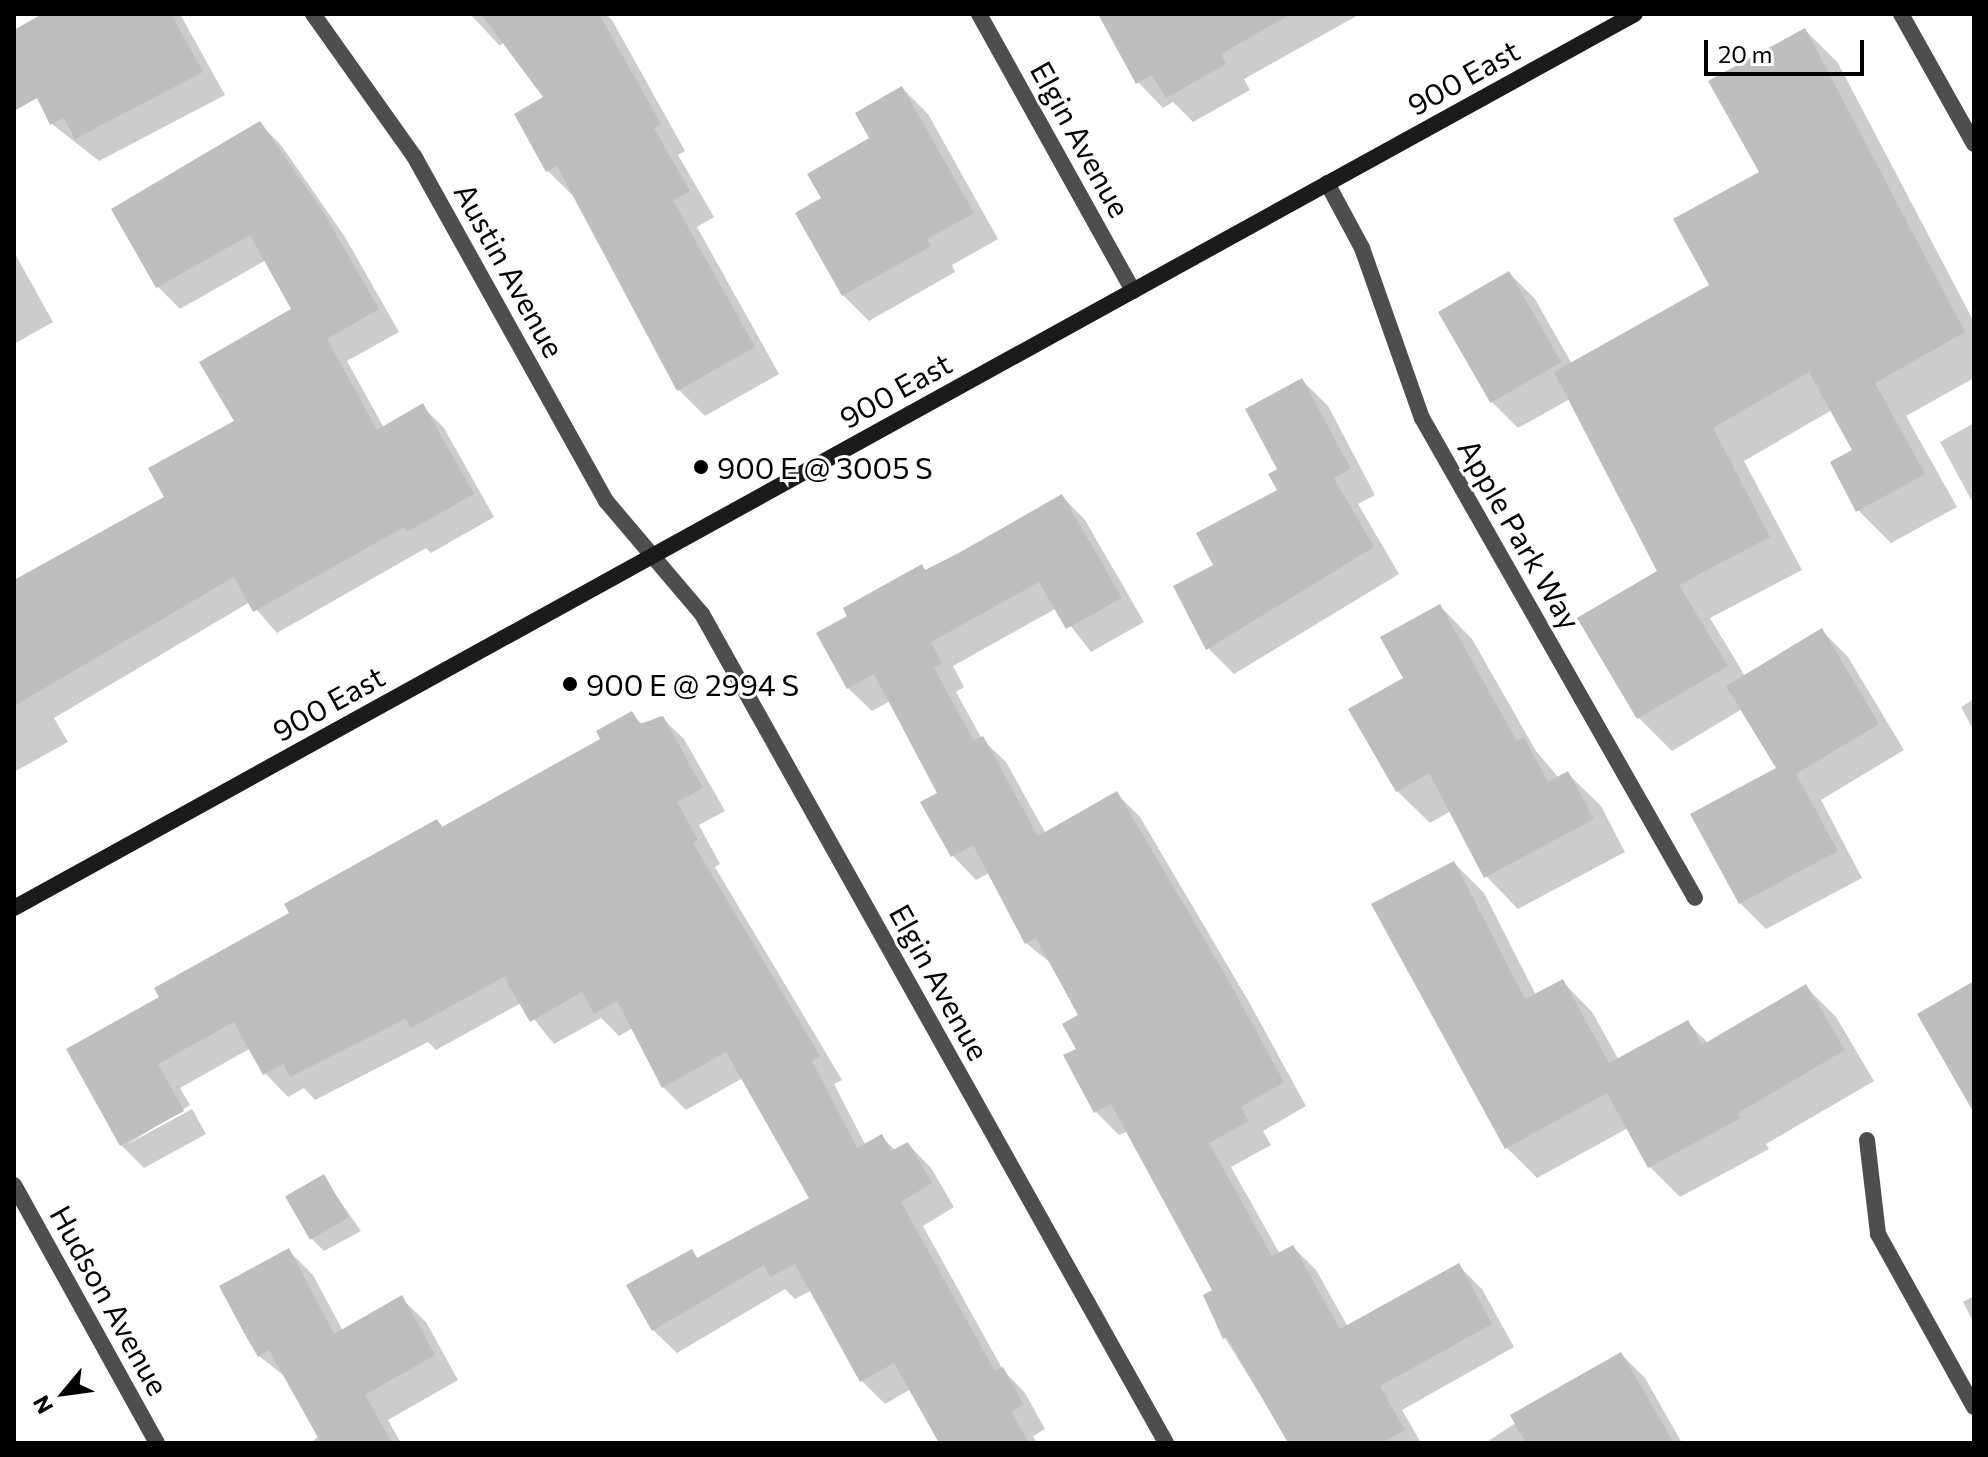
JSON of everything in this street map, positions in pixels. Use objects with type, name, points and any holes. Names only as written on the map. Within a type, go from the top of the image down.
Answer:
[{"type":"street","name":"Austin Avenue","points":[[313,14],[414,156],[606,501],[653,556]]},
{"type":"street","name":"Elgin Avenue","points":[[979,14],[1133,291]]},
{"type":"street","name":"900 East","points":[[14,908],[1635,14]]},
{"type":"street","points":[[1901,14],[1974,144]]},
{"type":"street","name":"Apple Park Way","points":[[1327,183],[1362,248],[1422,418],[1695,898]]},
{"type":"street","name":"Elgin Avenue","points":[[653,556],[702,614],[1166,1443]]},
{"type":"street","points":[[1867,1140],[1878,1234],[1974,1407]]},
{"type":"street","name":"Hudson Avenue","points":[[14,1185],[157,1443]]},
{"type":"building","points":[[42,14],[171,14],[203,72],[75,139],[64,118],[50,125],[37,98],[14,111],[14,30]]},
{"type":"building","points":[[481,14],[599,14],[661,124],[654,128],[690,191],[673,200],[755,347],[677,391],[557,166],[546,172],[514,114],[543,97]]},
{"type":"building","points":[[1098,14],[1291,14],[1221,54],[1226,64],[1166,98],[1152,75],[1136,84]]},
{"type":"building","points":[[1805,28],[1965,332],[1875,383],[1925,474],[1856,512],[1830,462],[1852,450],[1809,372],[1713,428],[1770,537],[1679,585],[1728,666],[1637,719],[1577,618],[1657,571],[1554,372],[1709,285],[1673,219],[1759,172],[1708,81]]},
{"type":"building","points":[[902,86],[974,213],[927,239],[931,246],[842,296],[795,213],[821,198],[807,174],[869,138],[855,113]]},
{"type":"building","points":[[260,121],[324,213],[379,309],[327,339],[377,430],[423,403],[474,494],[407,532],[404,527],[253,612],[234,577],[14,706],[14,580],[164,497],[148,468],[234,421],[199,362],[291,309],[250,235],[156,288],[111,209]]},
{"type":"building","points":[[1509,271],[1562,362],[1490,403],[1438,312]]},
{"type":"building","points":[[1302,378],[1351,469],[1334,478],[1374,547],[1206,650],[1173,586],[1213,565],[1196,533],[1277,490],[1268,474],[1277,469],[1245,409]]},
{"type":"building","points":[[1062,494],[1122,598],[1066,629],[1039,582],[931,642],[942,663],[934,668],[974,741],[983,736],[1038,836],[1117,791],[1226,976],[1284,1082],[1241,1107],[1249,1121],[1209,1143],[1272,1256],[1293,1245],[1340,1329],[1459,1263],[1492,1324],[1380,1386],[1405,1430],[1382,1443],[1288,1443],[1227,1337],[1223,1339],[1203,1295],[1212,1290],[1111,1104],[1094,1113],[1063,1055],[1076,1049],[1062,1024],[1078,1015],[1036,938],[1025,944],[973,845],[951,857],[920,802],[937,793],[874,674],[847,689],[816,633],[847,616],[843,608],[922,564],[925,570],[957,554]]},
{"type":"building","points":[[1440,604],[1517,741],[1524,737],[1548,782],[1568,771],[1594,819],[1484,878],[1429,773],[1396,792],[1348,709],[1403,678],[1380,637]]},
{"type":"building","points":[[1822,628],[1879,724],[1796,774],[1838,851],[1739,904],[1690,814],[1776,768],[1726,686]]},
{"type":"building","points":[[632,711],[640,724],[663,716],[703,788],[677,802],[698,840],[693,843],[820,1056],[812,1061],[857,1148],[882,1134],[891,1151],[908,1142],[932,1183],[901,1202],[995,1371],[1003,1367],[1024,1405],[1011,1412],[1029,1443],[939,1443],[894,1363],[860,1382],[795,1264],[770,1277],[764,1265],[652,1331],[626,1285],[692,1249],[697,1258],[809,1198],[726,1052],[662,1088],[617,1001],[594,1014],[582,992],[530,1022],[504,977],[411,1028],[405,1019],[290,1077],[283,1064],[263,1075],[234,1022],[158,1064],[184,1111],[120,1146],[66,1049],[159,997],[154,988],[289,913],[284,904],[437,819],[442,827],[600,739],[596,731]]},
{"type":"building","points":[[1454,861],[1525,999],[1563,979],[1609,1063],[1688,1020],[1702,1045],[1806,984],[1845,1050],[1738,1113],[1741,1118],[1648,1168],[1607,1093],[1505,1149],[1371,904]]},
{"type":"building","points":[[1974,981],[1974,1113],[1917,1014]]},
{"type":"building","points":[[324,1174],[349,1217],[310,1240],[285,1196]]},
{"type":"building","points":[[289,1248],[334,1334],[402,1295],[435,1355],[365,1395],[392,1443],[321,1443],[269,1350],[258,1357],[219,1286]]},
{"type":"building","points":[[1621,1352],[1674,1443],[1526,1443],[1510,1415]]},
{"type":"place","name":"900 E @ 3005 S","points":[[701,467]]},
{"type":"place","name":"900 E @ 2994 S","points":[[570,684]]}]
